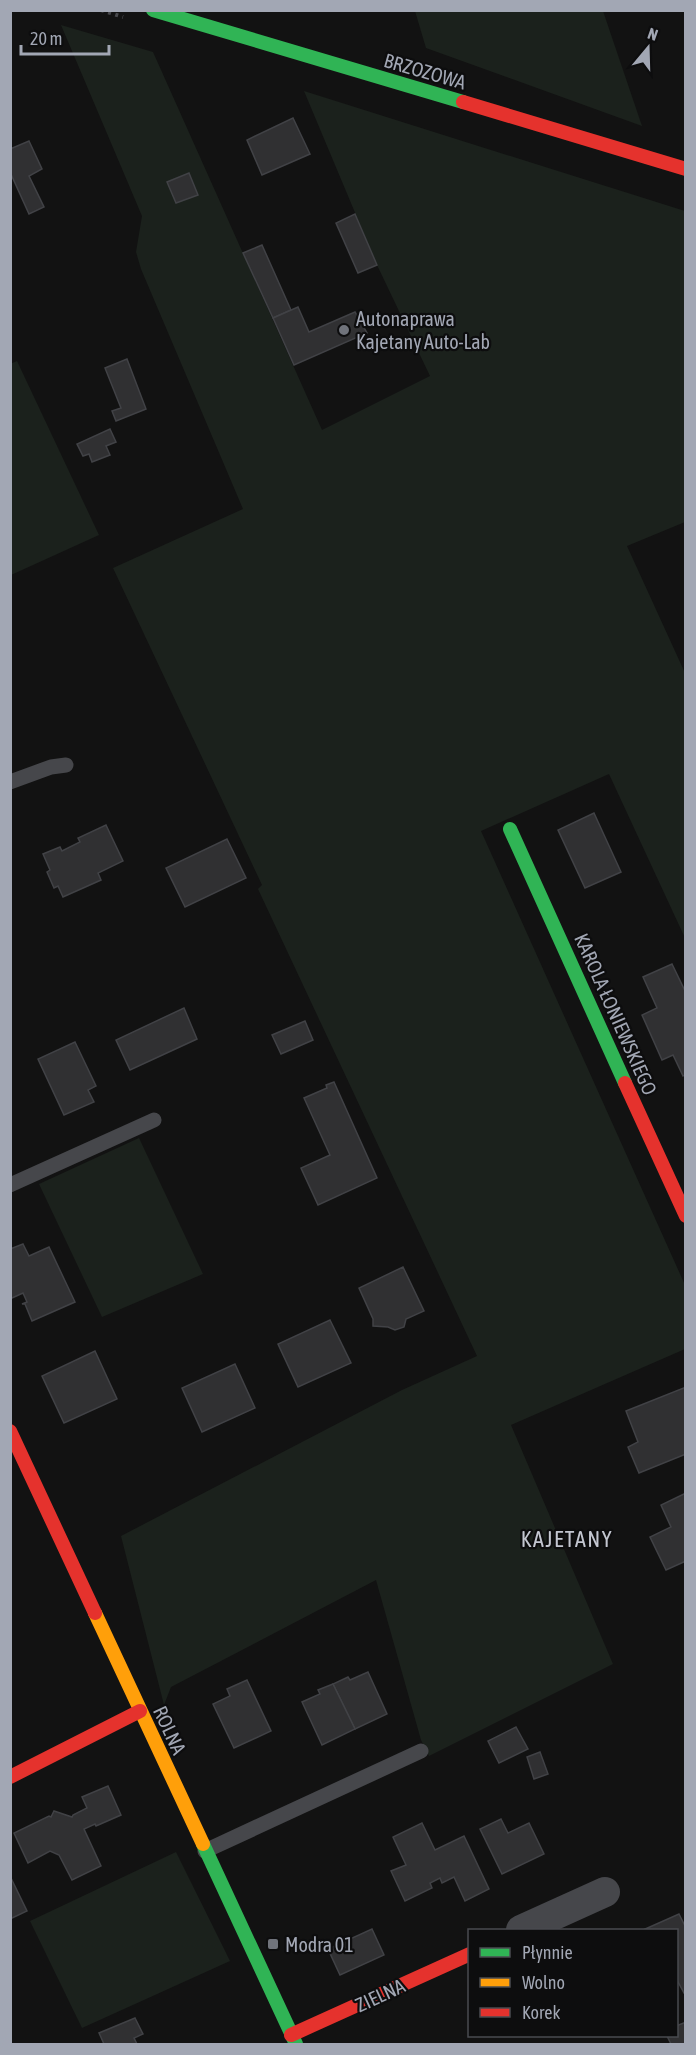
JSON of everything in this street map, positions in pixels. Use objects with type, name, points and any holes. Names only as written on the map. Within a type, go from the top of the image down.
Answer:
[{"type":"street","name":"BRZOZOWA","points":[[153,10],[686,169]]},
{"type":"street","name":"KAROLA ŁONIEWSKIEGO","points":[[510,829],[686,1216]]},
{"type":"street","name":"ROLNA","points":[[10,1431],[293,2040]]},
{"type":"street","points":[[10,1777],[140,1711]]},
{"type":"street","points":[[523,1929],[605,1892]]},
{"type":"street","name":"ZIELNA","points":[[293,2040],[468,1955]]},
{"type":"lane","points":[[10,782],[51,767],[66,765]]},
{"type":"lane","points":[[10,1185],[154,1120]]},
{"type":"lane","points":[[205,1851],[421,1751]]},
{"type":"shaded area","points":[[415,11],[603,11],[642,126],[426,48]]},
{"type":"shaded area","points":[[61,25],[153,52],[322,430],[430,376],[377,265],[304,91],[685,211],[685,522],[627,546],[685,673],[685,938],[609,774],[481,831],[685,1285],[685,1349],[511,1425],[613,1664],[429,1756],[421,1740],[376,1580],[171,1687],[164,1705],[121,1536],[402,1390],[477,1356],[258,889],[262,885],[113,568],[243,509],[141,269],[136,252],[142,216]]},
{"type":"shaded area","points":[[17,361],[99,535],[11,575],[10,364]]},
{"type":"shaded area","points":[[139,1138],[203,1274],[102,1317],[39,1184]]},
{"type":"shaded area","points":[[176,1852],[230,1961],[82,2028],[30,1921]]},
{"type":"building","points":[[293,118],[310,154],[262,175],[247,140]]},
{"type":"building","points":[[29,141],[42,169],[29,176],[44,207],[29,214],[10,172],[10,149]]},
{"type":"building","points":[[189,173],[198,195],[176,203],[167,182]]},
{"type":"building","points":[[355,214],[377,265],[358,273],[336,223]]},
{"type":"building","points":[[262,245],[291,310],[273,318],[243,253]]},
{"type":"building","points":[[298,307],[309,332],[355,312],[367,333],[294,365],[273,318]]},
{"type":"building","points":[[127,359],[146,409],[116,421],[112,411],[121,408],[105,368]]},
{"type":"building","points":[[110,429],[116,442],[106,446],[110,455],[92,462],[89,454],[83,456],[77,444]]},
{"type":"building","points":[[594,813],[621,872],[585,888],[558,830]]},
{"type":"building","points":[[106,825],[123,861],[98,873],[101,880],[63,897],[58,886],[54,888],[43,854],[60,847],[62,851],[80,842],[78,838]]},
{"type":"building","points":[[227,839],[246,878],[185,907],[166,868]]},
{"type":"building","points":[[672,964],[686,993],[686,1074],[683,1076],[673,1055],[662,1060],[642,1015],[657,1008],[643,977]]},
{"type":"building","points":[[184,1008],[197,1039],[130,1070],[116,1040]]},
{"type":"building","points":[[305,1021],[313,1040],[281,1054],[272,1035]]},
{"type":"building","points":[[75,1042],[96,1086],[88,1090],[94,1102],[64,1115],[38,1059]]},
{"type":"building","points":[[334,1082],[377,1178],[318,1205],[301,1168],[330,1155],[304,1098],[327,1088],[326,1085]]},
{"type":"building","points":[[23,1244],[29,1256],[49,1247],[75,1302],[32,1321],[25,1304],[22,1304],[27,1302],[23,1293],[12,1298],[10,1295],[10,1249]]},
{"type":"building","points":[[403,1267],[424,1311],[406,1319],[404,1327],[395,1330],[373,1326],[373,1319],[359,1288]]},
{"type":"building","points":[[330,1320],[351,1363],[298,1387],[278,1344]]},
{"type":"building","points":[[95,1351],[117,1399],[64,1423],[42,1376]]},
{"type":"building","points":[[235,1364],[255,1408],[202,1432],[182,1388]]},
{"type":"building","points":[[686,1387],[686,1454],[639,1473],[628,1447],[638,1442],[626,1411]]},
{"type":"building","points":[[686,1493],[686,1561],[666,1570],[650,1537],[671,1527],[661,1505]]},
{"type":"building","points":[[368,1672],[387,1714],[355,1729],[333,1684]]},
{"type":"building","points":[[247,1680],[271,1731],[234,1748],[213,1704],[230,1696],[227,1689]]},
{"type":"building","points":[[333,1684],[355,1729],[322,1745],[302,1702],[320,1694],[318,1690]]},
{"type":"building","points":[[516,1727],[528,1749],[499,1763],[488,1741]]},
{"type":"building","points":[[540,1752],[548,1774],[534,1779],[527,1757]]},
{"type":"building","points":[[108,1786],[121,1815],[84,1829],[101,1866],[72,1880],[59,1855],[50,1851],[28,1863],[14,1833],[51,1817],[54,1811],[72,1817],[87,1808],[82,1797]]},
{"type":"building","points":[[501,1819],[508,1833],[529,1823],[544,1854],[502,1874],[480,1829]]},
{"type":"building","points":[[422,1823],[435,1850],[464,1836],[489,1889],[465,1901],[454,1877],[442,1883],[440,1878],[430,1883],[432,1888],[405,1901],[391,1871],[406,1865],[393,1837]]},
{"type":"building","points":[[10,1876],[27,1911],[10,1919]]},
{"type":"building","points":[[679,1914],[686,1928],[686,1992],[684,1993],[678,1982],[678,1929],[645,1929]]},
{"type":"building","points":[[372,1929],[384,1955],[340,1975],[328,1949]]},
{"type":"building","points":[[135,2018],[143,2034],[134,2038],[137,2044],[104,2044],[99,2033]]},
{"type":"building","points":[[686,2022],[686,2044],[671,2044],[668,2037],[678,2037],[678,2025]]},
{"type":"traffic: fast","points":[[153,10],[463,102]]},
{"type":"traffic: fast","points":[[510,829],[625,1083]]},
{"type":"traffic: fast","points":[[203,1844],[296,2044]]},
{"type":"traffic: slow","points":[[95,1613],[203,1844]]},
{"type":"traffic: jam","points":[[463,102],[686,169]]},
{"type":"traffic: jam","points":[[625,1083],[686,1216]]},
{"type":"traffic: jam","points":[[10,1431],[95,1613]]},
{"type":"traffic: jam","points":[[10,1777],[140,1711]]},
{"type":"traffic: jam","points":[[291,2035],[468,1955]]},
{"type":"place","name":"Autonaprawa Kajetany Auto-Lab","points":[[344,330]]},
{"type":"place","name":"Modra 01","points":[[273,1944]]},
{"type":"district","name":"KAJETANY","points":[[567,1539]]}]
